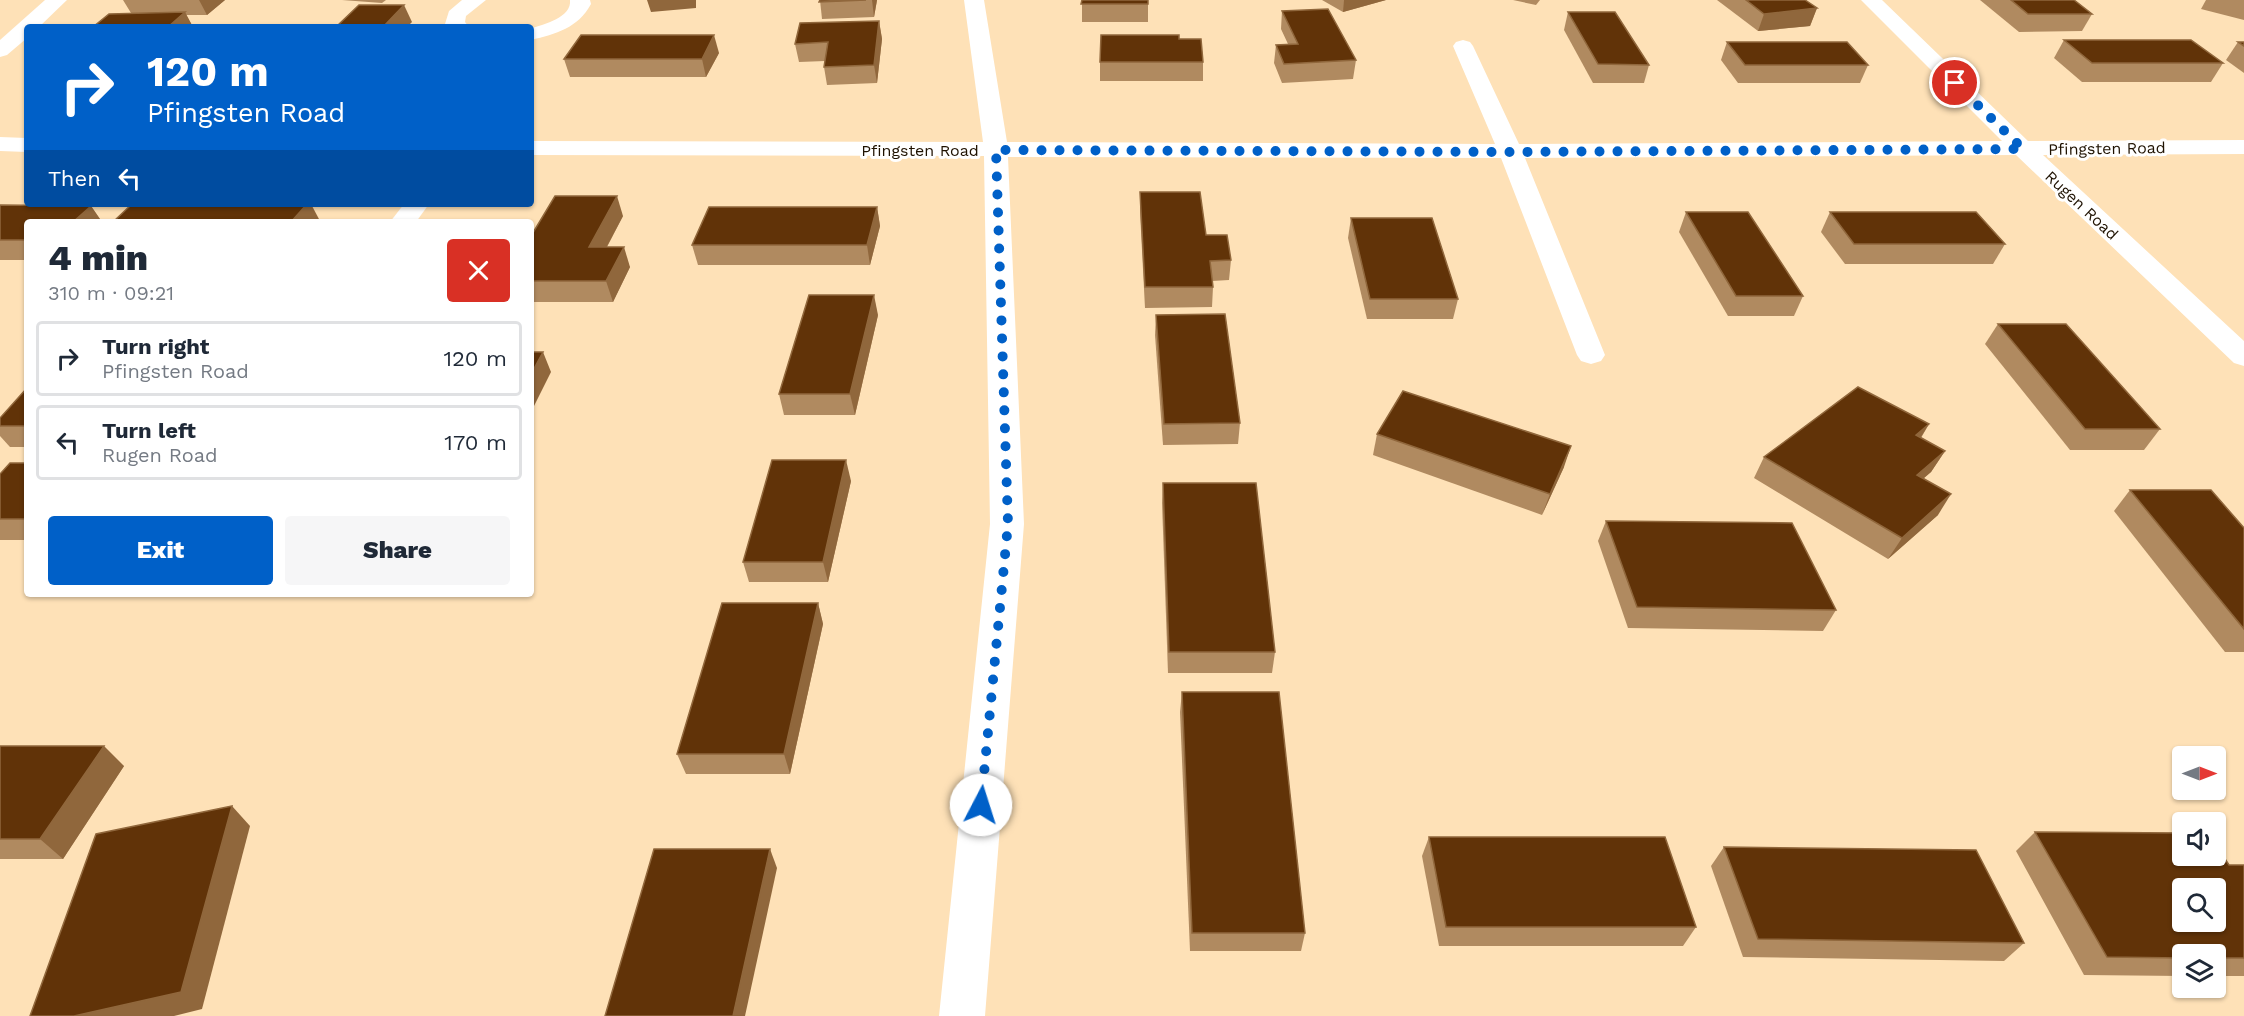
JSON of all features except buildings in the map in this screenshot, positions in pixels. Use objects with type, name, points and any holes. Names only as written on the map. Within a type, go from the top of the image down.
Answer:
[{"type":"street","points":[[30,24],[57,0]]},
{"type":"street","points":[[455,24],[456,15],[464,6],[476,0]]},
{"type":"street","points":[[534,33],[568,20],[578,12],[580,0]]},
{"type":"street","points":[[962,1016],[1008,524],[996,150],[974,0]]},
{"type":"street","name":"Rugen Road","points":[[1871,0],[2023,149],[2244,357]]},
{"type":"street","points":[[0,51],[24,30]]},
{"type":"street","points":[[1463,46],[1510,152],[1591,355]]},
{"type":"street","points":[[0,144],[24,145]]},
{"type":"street","name":"Pfingsten Road","points":[[534,148],[1510,152],[2244,147]]},
{"type":"street","points":[[405,219],[415,207]]},
{"type":"route","points":[[981,805],[1008,524],[996,150],[1510,152],[2023,149],[1955,83]]}]
